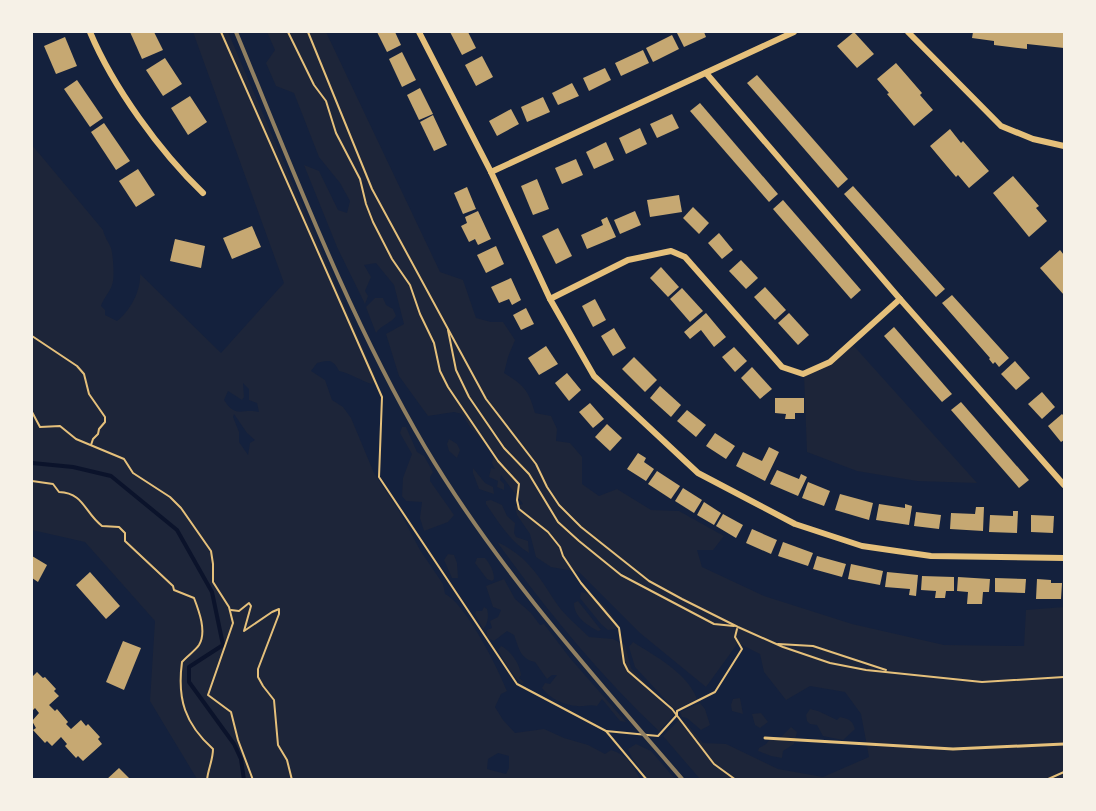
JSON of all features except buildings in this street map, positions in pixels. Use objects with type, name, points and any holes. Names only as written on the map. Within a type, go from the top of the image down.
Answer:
[{"type":"street","points":[[90,32],[120,87],[152,134],[185,175],[204,193]]},
{"type":"street","points":[[419,32],[491,172],[550,299],[594,376],[698,473],[795,524],[862,546],[931,556],[1065,558]]},
{"type":"street","points":[[491,172],[794,32]]},
{"type":"street","points":[[908,32],[1001,126],[1033,139],[1065,146]]},
{"type":"street","points":[[706,73],[900,299],[1065,485]]},
{"type":"street","points":[[550,299],[628,260],[671,251],[685,257],[782,368],[803,374],[830,362],[900,299]]},
{"type":"lane","points":[[765,738],[953,749],[1065,744]]},
{"type":"path","points":[[221,32],[382,397],[379,477],[517,684],[606,730],[658,736],[677,715],[677,711],[715,692],[742,649],[735,637],[737,627]]},
{"type":"path","points":[[288,32],[314,85],[326,101],[336,133],[360,179],[373,222],[410,285],[431,336],[440,371],[447,387],[498,461],[519,484],[517,500],[519,509],[548,532],[560,547],[563,556],[581,583],[620,628],[624,663],[628,671],[677,715],[714,764],[736,780]]},
{"type":"path","points":[[308,32],[372,189],[486,399],[536,464],[559,505],[581,527],[650,581],[737,627],[783,647],[830,663],[866,670],[982,682],[1065,677]]},
{"type":"path","points":[[447,327],[456,370],[469,397],[504,448],[529,474],[558,522],[621,575],[714,624],[737,627]]},
{"type":"path","points":[[32,336],[77,366],[84,374],[89,394],[105,417],[105,422],[93,439],[92,445]]},
{"type":"path","points":[[32,412],[40,427],[60,426],[76,439],[124,459],[133,473],[170,497],[181,508],[211,551],[213,582],[230,610],[233,623],[208,695],[231,712],[238,740],[253,780]]},
{"type":"path","points":[[32,481],[52,484],[59,492],[70,492],[82,500],[86,510],[102,526],[119,527],[124,533],[125,541],[173,586],[174,590],[194,598],[200,612],[202,631],[200,644],[182,662],[180,693],[182,706],[198,735],[213,749],[213,760],[207,780]]},
{"type":"path","points":[[230,610],[239,611],[249,603],[251,606],[244,631],[279,609],[258,669],[258,677],[274,700],[278,745],[287,760],[292,780]]},
{"type":"path","points":[[778,644],[813,646],[891,671]]},
{"type":"path","points":[[606,730],[647,780]]},
{"type":"path","points":[[1046,780],[1065,772]]},
{"type":"shaded area","points":[[193,32],[228,32],[376,378],[372,384],[368,383],[339,371],[333,362],[328,361],[317,363],[311,371],[325,380],[332,400],[343,407],[351,418],[374,473],[443,584],[445,594],[462,610],[489,653],[507,691],[501,694],[495,707],[515,733],[544,729],[588,745],[605,754],[611,750],[629,761],[640,779],[197,779],[150,701],[155,621],[85,542],[32,530],[32,145],[103,230],[111,248],[113,282],[101,306],[105,310],[105,315],[117,321],[126,312],[137,294],[140,274],[221,353],[284,283]],"holes":[[[243,383],[249,389],[249,400],[257,403],[259,412],[236,411],[224,400],[228,391],[242,400],[244,397]],[[234,414],[247,433],[255,440],[250,443],[248,455],[239,442],[239,432]],[[498,753],[509,756],[509,768],[506,774],[487,769],[488,759]]]},
{"type":"shaded area","points":[[267,32],[326,32],[440,272],[463,280],[476,318],[503,322],[515,340],[504,373],[525,389],[535,413],[551,416],[557,429],[556,441],[570,443],[582,457],[582,484],[599,496],[617,489],[651,510],[679,511],[724,536],[713,550],[697,550],[702,567],[764,596],[852,624],[944,645],[1024,646],[1026,610],[1064,607],[1064,779],[700,779],[663,736],[679,720],[686,723],[703,743],[726,744],[778,769],[823,777],[869,757],[861,714],[845,692],[810,686],[786,700],[764,672],[760,654],[738,643],[706,687],[640,633],[579,572],[551,567],[536,557],[530,534],[517,515],[515,506],[523,504],[501,475],[500,480],[504,484],[504,490],[497,487],[498,481],[489,477],[491,468],[495,469],[492,463],[494,453],[470,427],[462,414],[454,412],[428,416],[399,376],[386,334],[404,324],[394,285],[376,263],[364,265],[371,277],[365,291],[368,296],[365,304],[337,247],[304,165],[319,171],[338,210],[347,213],[350,201],[340,183],[319,157],[294,93],[276,86],[266,63],[275,50]]},
{"type":"shaded area","points":[[375,298],[383,298],[396,316],[376,333],[366,307]]},
{"type":"shaded area","points":[[852,344],[977,483],[917,481],[857,471],[807,452],[804,375],[831,362]]},
{"type":"shaded area","points":[[402,427],[406,427],[417,452],[424,456],[433,472],[430,481],[454,515],[448,522],[424,531],[420,518],[422,502],[406,501],[402,496],[403,478],[412,454],[400,433]]},
{"type":"shaded area","points":[[449,439],[457,444],[460,450],[457,458],[449,451],[447,444]]},
{"type":"shaded area","points":[[473,468],[485,483],[493,487],[494,494],[479,489]]},
{"type":"shaded area","points":[[491,500],[502,505],[507,516],[515,523],[516,537],[528,541],[529,553],[516,543],[500,525],[486,504],[486,501]]},
{"type":"shaded area","points":[[497,542],[525,561],[560,608],[589,637],[613,639],[625,645],[631,668],[675,714],[659,731],[615,687],[574,640]]},
{"type":"shaded area","points":[[448,554],[454,555],[458,578],[452,578],[444,560]]},
{"type":"shaded area","points":[[477,558],[485,558],[489,563],[494,579],[492,581],[487,579],[475,563]]},
{"type":"shaded area","points":[[504,579],[515,599],[531,613],[540,625],[544,624],[570,658],[626,722],[620,721],[602,699],[597,706],[580,706],[553,698],[542,688],[545,683],[550,684],[557,675],[552,675],[547,679],[535,662],[523,656],[514,635],[507,631],[494,641],[487,638],[487,630],[492,628],[490,621],[498,617],[501,610],[493,607],[486,586]]},
{"type":"shaded area","points":[[581,592],[587,593],[603,604],[615,620],[616,629],[608,630],[601,624],[580,598]]},
{"type":"shaded area","points":[[578,601],[601,630],[594,629],[579,616],[574,603]]},
{"type":"shaded area","points":[[484,607],[487,609],[488,617],[483,629],[475,614],[476,611],[482,611]]},
{"type":"shaded area","points":[[633,642],[678,673],[697,699],[675,710],[635,667],[629,647]]},
{"type":"shaded area","points":[[501,646],[517,662],[521,675],[519,678],[524,682],[522,684],[511,672],[498,650]]},
{"type":"shaded area","points":[[740,698],[743,714],[732,711],[733,699]]},
{"type":"shaded area","points":[[700,703],[705,709],[710,725],[701,730],[687,718],[682,717],[680,712]]},
{"type":"shaded area","points":[[810,709],[837,720],[840,717],[848,719],[855,729],[843,740],[823,736],[817,725],[807,721],[806,715]]},
{"type":"shaded area","points":[[761,713],[768,722],[760,728],[755,725],[752,714]]},
{"type":"shaded area","points":[[791,727],[797,732],[794,744],[783,751],[782,758],[758,751],[771,738],[778,740]]},
{"type":"shaded area","points":[[636,744],[651,751],[675,779],[645,779],[646,776],[628,749]]},
{"type":"waterway","points":[[32,463],[73,467],[111,476],[177,530],[212,592],[223,645],[189,667],[189,682],[234,744],[241,759],[244,780]]},
{"type":"railway","points":[[236,32],[323,243],[371,347],[425,447],[483,535],[546,619],[683,780]]}]
